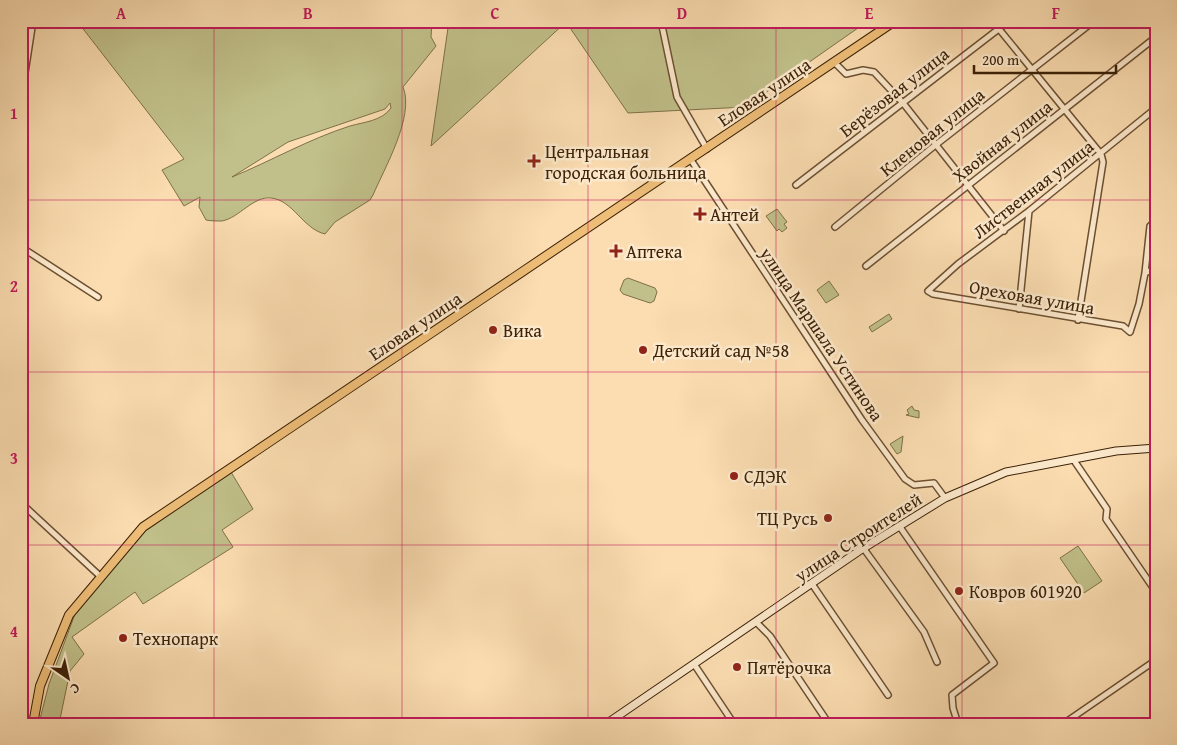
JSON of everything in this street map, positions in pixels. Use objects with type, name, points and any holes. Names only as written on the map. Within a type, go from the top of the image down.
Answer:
[{"type":"main road","name":"Еловая улица","points":[[32,724],[40,686],[69,615],[143,527],[895,21]]},
{"type":"main road","name":"улица Строителей","points":[[606,724],[864,549],[945,498],[1006,472],[1116,451],[1156,448]]},
{"type":"street","points":[[21,99],[33,21]]},
{"type":"street","points":[[661,21],[677,97],[707,149]]},
{"type":"street","points":[[988,21],[999,29],[1100,154],[1103,162],[1078,320]]},
{"type":"street","name":"Берёзовая улица","points":[[796,185],[1009,21]]},
{"type":"street","name":"Кленовая улица","points":[[835,227],[1094,21]]},
{"type":"street","name":"Хвойная улица","points":[[866,266],[1156,37]]},
{"type":"street","points":[[834,62],[846,74],[863,70],[874,72],[902,103],[1004,231]]},
{"type":"street","name":"Лиственная улица","points":[[928,291],[958,264],[1030,211],[1156,108]]},
{"type":"street","name":"улица Маршала Устинова","points":[[691,160],[862,420],[905,479],[914,485],[934,483],[945,498]]},
{"type":"street","points":[[1018,309],[1030,211]]},
{"type":"street","points":[[1145,273],[1150,226],[1156,220]]},
{"type":"street","points":[[21,247],[98,297]]},
{"type":"street","points":[[1145,273],[1156,268]]},
{"type":"street","name":"Ореховая улица","points":[[928,291],[933,294],[1078,320],[1123,326],[1130,332],[1139,304],[1145,273]]},
{"type":"street","points":[[1073,459],[1107,509],[1106,519],[1156,592]]},
{"type":"street","points":[[21,503],[100,577]]},
{"type":"street","points":[[900,527],[994,663],[952,695],[953,708],[958,724]]},
{"type":"street","points":[[864,549],[924,632],[937,662]]},
{"type":"street","points":[[812,584],[888,694]]},
{"type":"street","points":[[757,622],[770,636],[829,724]]},
{"type":"street","points":[[1063,724],[1156,660]]},
{"type":"street","points":[[694,664],[734,724]]},
{"type":"shaded area","points":[[77,21],[432,21],[431,37],[436,46],[403,87],[406,99],[402,127],[373,195],[370,200],[335,222],[325,234],[310,227],[286,204],[271,198],[258,200],[228,219],[222,221],[206,220],[199,207],[200,197],[184,206],[162,170],[184,159]],"holes":[[[390,103],[391,108],[383,116],[320,137],[232,177],[288,142],[385,109]]]},
{"type":"shaded area","points":[[449,21],[868,21],[745,107],[628,113],[566,22],[431,146]]},
{"type":"shaded area","points":[[777,209],[787,222],[784,224],[787,228],[782,232],[779,229],[777,231],[766,216]]},
{"type":"shaded area","points":[[628,278],[655,288],[657,292],[654,301],[650,303],[623,294],[620,290],[624,280]]},
{"type":"shaded area","points":[[829,281],[839,295],[826,303],[817,290]]},
{"type":"shaded area","points":[[889,314],[892,319],[872,332],[869,327]]},
{"type":"shaded area","points":[[912,406],[914,410],[919,411],[919,418],[906,415],[909,414],[907,410]]},
{"type":"shaded area","points":[[903,436],[901,452],[897,454],[890,444]]},
{"type":"shaded area","points":[[231,472],[253,509],[222,530],[233,547],[143,604],[135,592],[72,637],[84,654],[70,671],[59,724],[42,724],[40,719],[49,684],[75,614],[101,580],[146,530]]},
{"type":"shaded area","points":[[1078,546],[1102,581],[1084,593],[1060,558]]},
{"type":"place","name":"Центральная городская больница","points":[[534,161]]},
{"type":"place","name":"Антей","points":[[700,214]]},
{"type":"place","name":"Аптека","points":[[616,251]]},
{"type":"place","name":"Вика","points":[[493,330]]},
{"type":"place","name":"Детский сад №58","points":[[643,350]]},
{"type":"place","name":"СДЭК","points":[[734,476]]},
{"type":"place","name":"ТЦ Русь","points":[[828,518]]},
{"type":"place","name":"Ковров 601920","points":[[959,591]]},
{"type":"place","name":"Технопарк","points":[[123,638]]},
{"type":"place","name":"Пятёрочка","points":[[737,667]]}]
